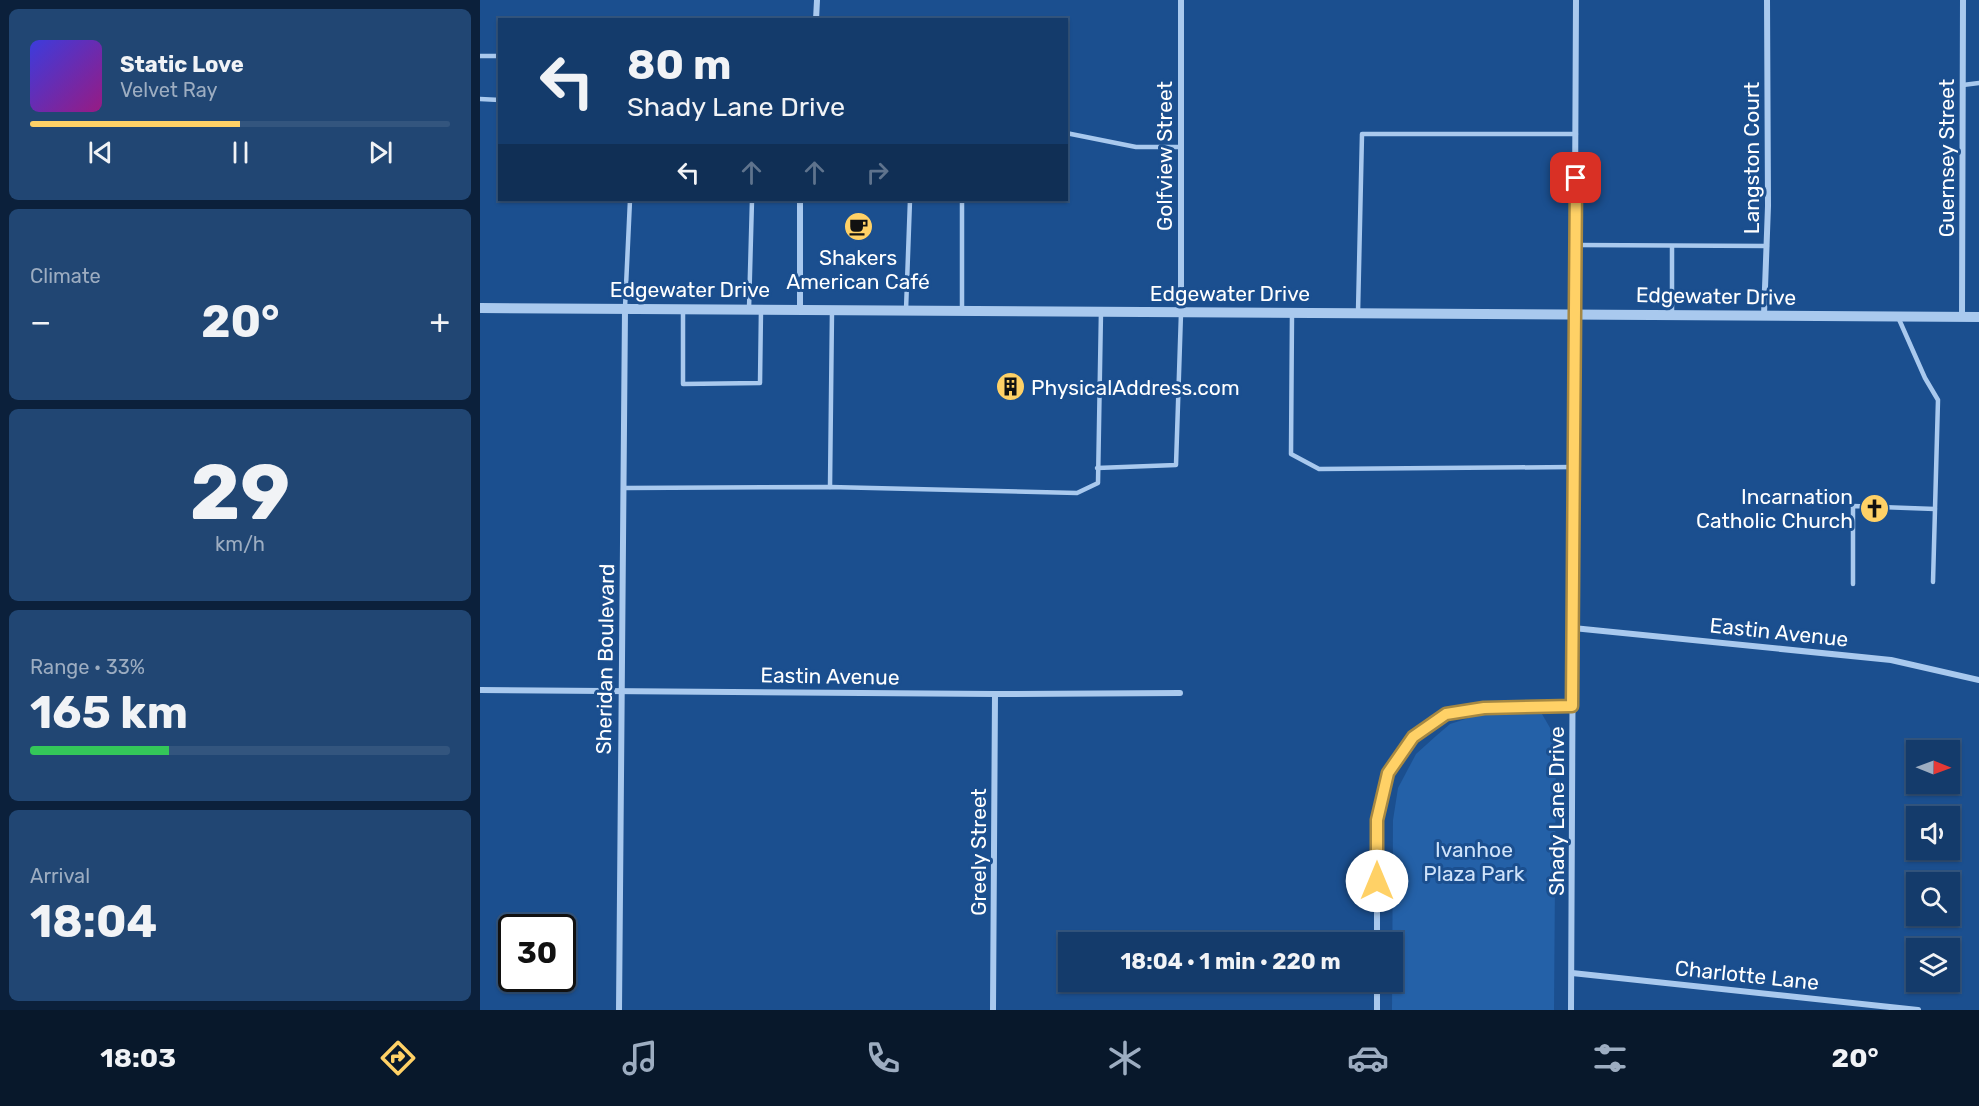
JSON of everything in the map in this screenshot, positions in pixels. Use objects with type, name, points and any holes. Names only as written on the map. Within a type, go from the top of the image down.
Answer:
[{"type":"street","points":[[816,18],[817,0]]},
{"type":"street","name":"Golfview Street","points":[[1181,0],[1181,312]]},
{"type":"street","name":"Shady Lane Drive","points":[[1571,1010],[1576,0]]},
{"type":"street","name":"Langston Court","points":[[1764,315],[1767,246],[1767,0]]},
{"type":"street","name":"Guernsey Street","points":[[1962,317],[1963,0]]},
{"type":"street","points":[[800,201],[800,309]]},
{"type":"street","name":"Edgewater Drive","points":[[480,308],[1979,317]]},
{"type":"street","name":"Sheridan Boulevard","points":[[619,1010],[625,309]]},
{"type":"street","name":"Eastin Avenue","points":[[1573,628],[1891,660],[1979,680]]},
{"type":"street","name":"Eastin Avenue","points":[[480,690],[1180,693]]},
{"type":"street","name":"Greely Street","points":[[993,1010],[995,694]]},
{"type":"street","points":[[1377,932],[1377,820],[1388,773],[1413,737],[1446,714],[1484,708],[1572,706]]},
{"type":"street","name":"Charlotte Lane","points":[[1572,973],[1918,1010]]},
{"type":"street","points":[[1377,992],[1377,1010]]},
{"type":"lane","points":[[480,56],[498,56]]},
{"type":"lane","points":[[1963,85],[1979,83]]},
{"type":"lane","points":[[480,99],[498,100]]},
{"type":"lane","points":[[1068,133],[1136,147],[1181,147]]},
{"type":"lane","points":[[1358,313],[1362,134],[1576,134]]},
{"type":"lane","points":[[625,309],[630,201]]},
{"type":"lane","points":[[749,309],[752,201]]},
{"type":"lane","points":[[906,310],[910,201]]},
{"type":"lane","points":[[962,201],[962,310]]},
{"type":"lane","points":[[1576,245],[1767,246]]},
{"type":"lane","points":[[1671,315],[1672,247]]},
{"type":"lane","points":[[683,309],[683,384],[760,383],[761,309]]},
{"type":"lane","points":[[830,487],[832,310]]},
{"type":"lane","points":[[625,488],[830,487],[1077,493],[1098,483],[1101,311]]},
{"type":"lane","points":[[1097,468],[1176,465],[1181,312]]},
{"type":"lane","points":[[1292,312],[1291,453],[1319,470],[1573,467]]},
{"type":"lane","points":[[1898,317],[1938,400],[1933,582]]},
{"type":"lane","points":[[1853,584],[1853,506],[1935,509]]},
{"type":"green space","name":"Ivanhoe Plaza Park","points":[[1487,712],[1521,712],[1542,714],[1553,733],[1556,744],[1554,1010],[1392,1010],[1392,992],[1403,992],[1403,932],[1392,932],[1393,820],[1398,788],[1416,754],[1450,724]]},
{"type":"place","name":"Shakers American Café","points":[[858,226]]},
{"type":"place","name":"PhysicalAddress.com","points":[[1010,387]]},
{"type":"place","name":"Incarnation Catholic Church","points":[[1874,508]]},
{"type":"route","points":[[1377,881],[1377,820],[1388,773],[1413,737],[1446,714],[1484,708],[1572,706],[1576,178]]}]
